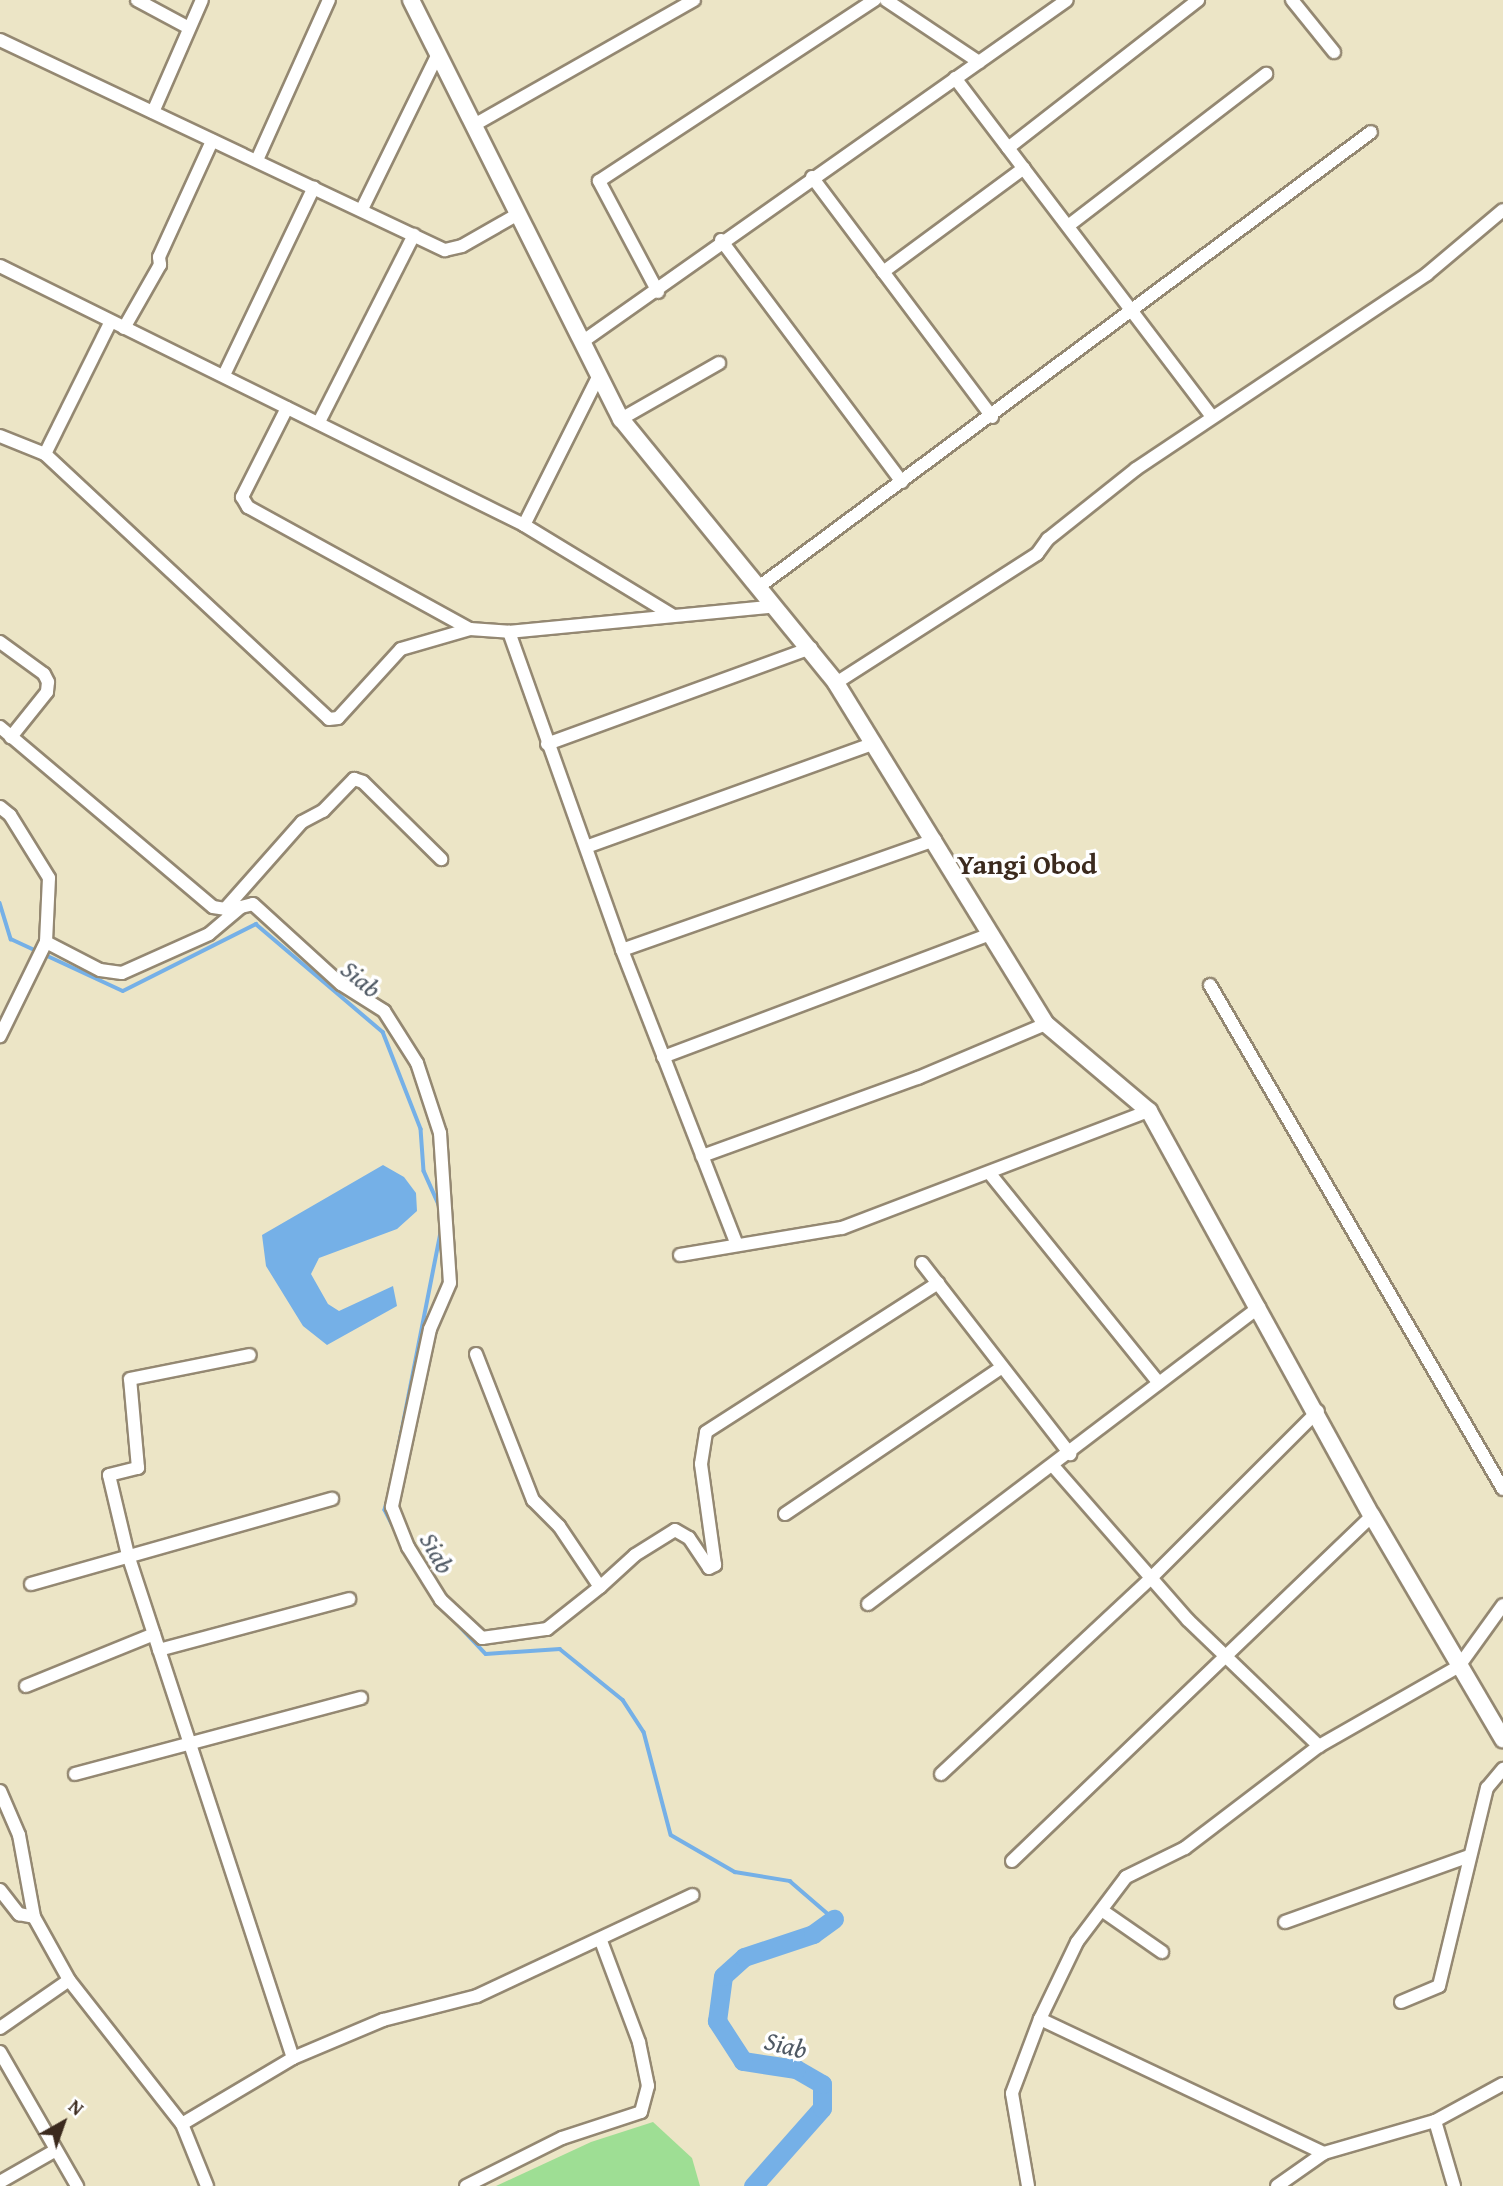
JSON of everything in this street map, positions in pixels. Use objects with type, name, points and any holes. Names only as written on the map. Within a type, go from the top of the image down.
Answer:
[{"type":"street","points":[[137,0],[189,28]]},
{"type":"street","points":[[153,112],[202,0]]},
{"type":"street","points":[[257,160],[329,0]]},
{"type":"street","points":[[411,0],[621,419],[760,586],[770,607],[811,648],[836,683],[1046,1024],[1149,1111],[1318,1411],[1373,1516],[1503,1739]]},
{"type":"street","points":[[474,125],[694,0]]},
{"type":"street","points":[[658,292],[599,181],[876,0]]},
{"type":"street","points":[[886,0],[979,62]]},
{"type":"street","points":[[582,342],[658,292],[721,240],[1067,0]]},
{"type":"street","points":[[1008,148],[1198,0]]},
{"type":"street","points":[[1292,0],[1334,52]]},
{"type":"street","points":[[0,40],[414,235],[452,250],[518,214]]},
{"type":"street","points":[[362,209],[438,54]]},
{"type":"street","points":[[1068,226],[1266,74]]},
{"type":"street","points":[[955,78],[1212,416]]},
{"type":"street","points":[[760,586],[992,417],[1371,132]]},
{"type":"street","points":[[124,328],[160,265],[159,257],[212,141]]},
{"type":"street","points":[[883,272],[1024,168]]},
{"type":"street","points":[[812,177],[992,417]]},
{"type":"street","points":[[224,375],[314,187]]},
{"type":"street","points":[[836,683],[1037,554],[1048,539],[1136,469],[1427,274],[1503,210]]},
{"type":"street","points":[[319,422],[414,235]]},
{"type":"street","points":[[721,240],[902,482]]},
{"type":"street","points":[[0,266],[110,323],[224,375],[524,525],[672,615]]},
{"type":"street","points":[[45,454],[110,323]]},
{"type":"street","points":[[621,419],[719,363]]},
{"type":"street","points":[[524,525],[599,375]]},
{"type":"street","points":[[287,408],[242,498],[248,507],[470,629]]},
{"type":"street","points":[[0,436],[45,454],[329,719],[338,718],[401,649],[470,629],[509,632],[770,607]]},
{"type":"street","points":[[509,632],[622,950],[736,1243]]},
{"type":"street","points":[[0,642],[44,674],[48,682],[47,692],[11,737]]},
{"type":"street","points":[[547,744],[811,648]]},
{"type":"street","points":[[0,727],[213,907],[225,909],[242,900],[258,905],[341,984],[384,1011],[417,1063],[440,1133],[450,1283],[430,1329],[392,1507],[408,1547],[441,1600],[482,1638],[547,1629],[635,1555],[675,1530],[689,1538],[709,1568],[715,1565],[701,1464],[706,1432],[938,1283]]},
{"type":"street","points":[[586,847],[875,743]]},
{"type":"street","points":[[46,942],[100,970],[122,973],[209,934],[242,900],[302,822],[323,811],[354,779],[363,782],[441,859]]},
{"type":"street","points":[[0,807],[10,815],[49,878],[46,942],[24,992],[0,1036]]},
{"type":"street","points":[[622,950],[934,840]]},
{"type":"street","points":[[663,1057],[991,934]]},
{"type":"street","points":[[1210,985],[1503,1489]]},
{"type":"street","points":[[702,1156],[918,1078],[1046,1024]]},
{"type":"street","points":[[680,1255],[736,1243],[842,1228],[991,1175],[1149,1111]]},
{"type":"street","points":[[991,1175],[1159,1383]]},
{"type":"street","points":[[922,1263],[1070,1454]]},
{"type":"street","points":[[868,1604],[1054,1467],[1259,1307]]},
{"type":"street","points":[[476,1354],[533,1500],[559,1526],[600,1587]]},
{"type":"street","points":[[250,1355],[130,1379],[138,1468],[109,1475],[128,1555],[293,2058]]},
{"type":"street","points":[[785,1514],[1001,1368]]},
{"type":"street","points":[[941,1774],[1151,1578],[1318,1411]]},
{"type":"street","points":[[1054,1467],[1151,1578],[1226,1656],[1319,1746]]},
{"type":"street","points":[[32,1584],[331,1499]]},
{"type":"street","points":[[1012,1861],[1373,1516]]},
{"type":"street","points":[[159,1650],[349,1599]]},
{"type":"street","points":[[1028,2186],[1012,2093],[1040,2019],[1077,1942],[1103,1911],[1126,1877],[1185,1848],[1319,1746],[1459,1666],[1503,1605]]},
{"type":"street","points":[[26,1686],[154,1634]]},
{"type":"street","points":[[75,1774],[189,1741],[361,1698]]},
{"type":"street","points":[[1401,2002],[1439,1986],[1486,1788],[1503,1769]]},
{"type":"street","points":[[0,1791],[19,1835],[34,1917],[69,1980],[182,2124],[207,2186]]},
{"type":"street","points":[[1285,1922],[1469,1856]]},
{"type":"street","points":[[0,1890],[19,1914],[34,1917]]},
{"type":"street","points":[[182,2124],[293,2058],[383,2020],[477,1996],[601,1941],[693,1895]]},
{"type":"street","points":[[1103,1911],[1163,1952]]},
{"type":"street","points":[[466,2186],[562,2138],[641,2112],[648,2086],[639,2042],[601,1941]]},
{"type":"street","points":[[0,2028],[69,1980]]},
{"type":"street","points":[[1040,2019],[1324,2153]]},
{"type":"street","points":[[0,2052],[77,2186]]},
{"type":"street","points":[[1277,2186],[1324,2153],[1435,2120],[1503,2084]]},
{"type":"street","points":[[1435,2120],[1454,2186]]},
{"type":"street","points":[[0,2182],[56,2150]]},
{"type":"green space","points":[[653,2122],[692,2158],[700,2186],[496,2186],[591,2142]]},
{"type":"water","points":[[383,1165],[404,1177],[416,1193],[417,1211],[397,1229],[319,1258],[311,1274],[328,1304],[339,1311],[393,1286],[397,1306],[327,1345],[303,1326],[266,1266],[262,1235]]},
{"type":"waterway","name":"Siab","points":[[0,903],[11,939],[123,991],[256,924],[383,1032],[421,1129],[424,1171],[440,1207]]},
{"type":"waterway","name":"Siab","points":[[391,1485],[441,1231]]},
{"type":"waterway","name":"Siab","points":[[387,1503],[385,1510],[394,1528]]},
{"type":"waterway","name":"Siab","points":[[409,1560],[435,1600]]},
{"type":"waterway","name":"Siab","points":[[450,1616],[486,1654],[560,1649],[623,1700],[644,1732],[671,1835],[735,1872],[790,1881],[834,1919]]},
{"type":"waterway","name":"Siab","points":[[753,2186],[822,2108],[822,2084],[796,2069],[743,2061],[717,2021],[723,1976],[744,1957],[813,1934],[834,1919]]},
{"type":"district","name":"Yangi Obod","points":[[1027,864]]}]
